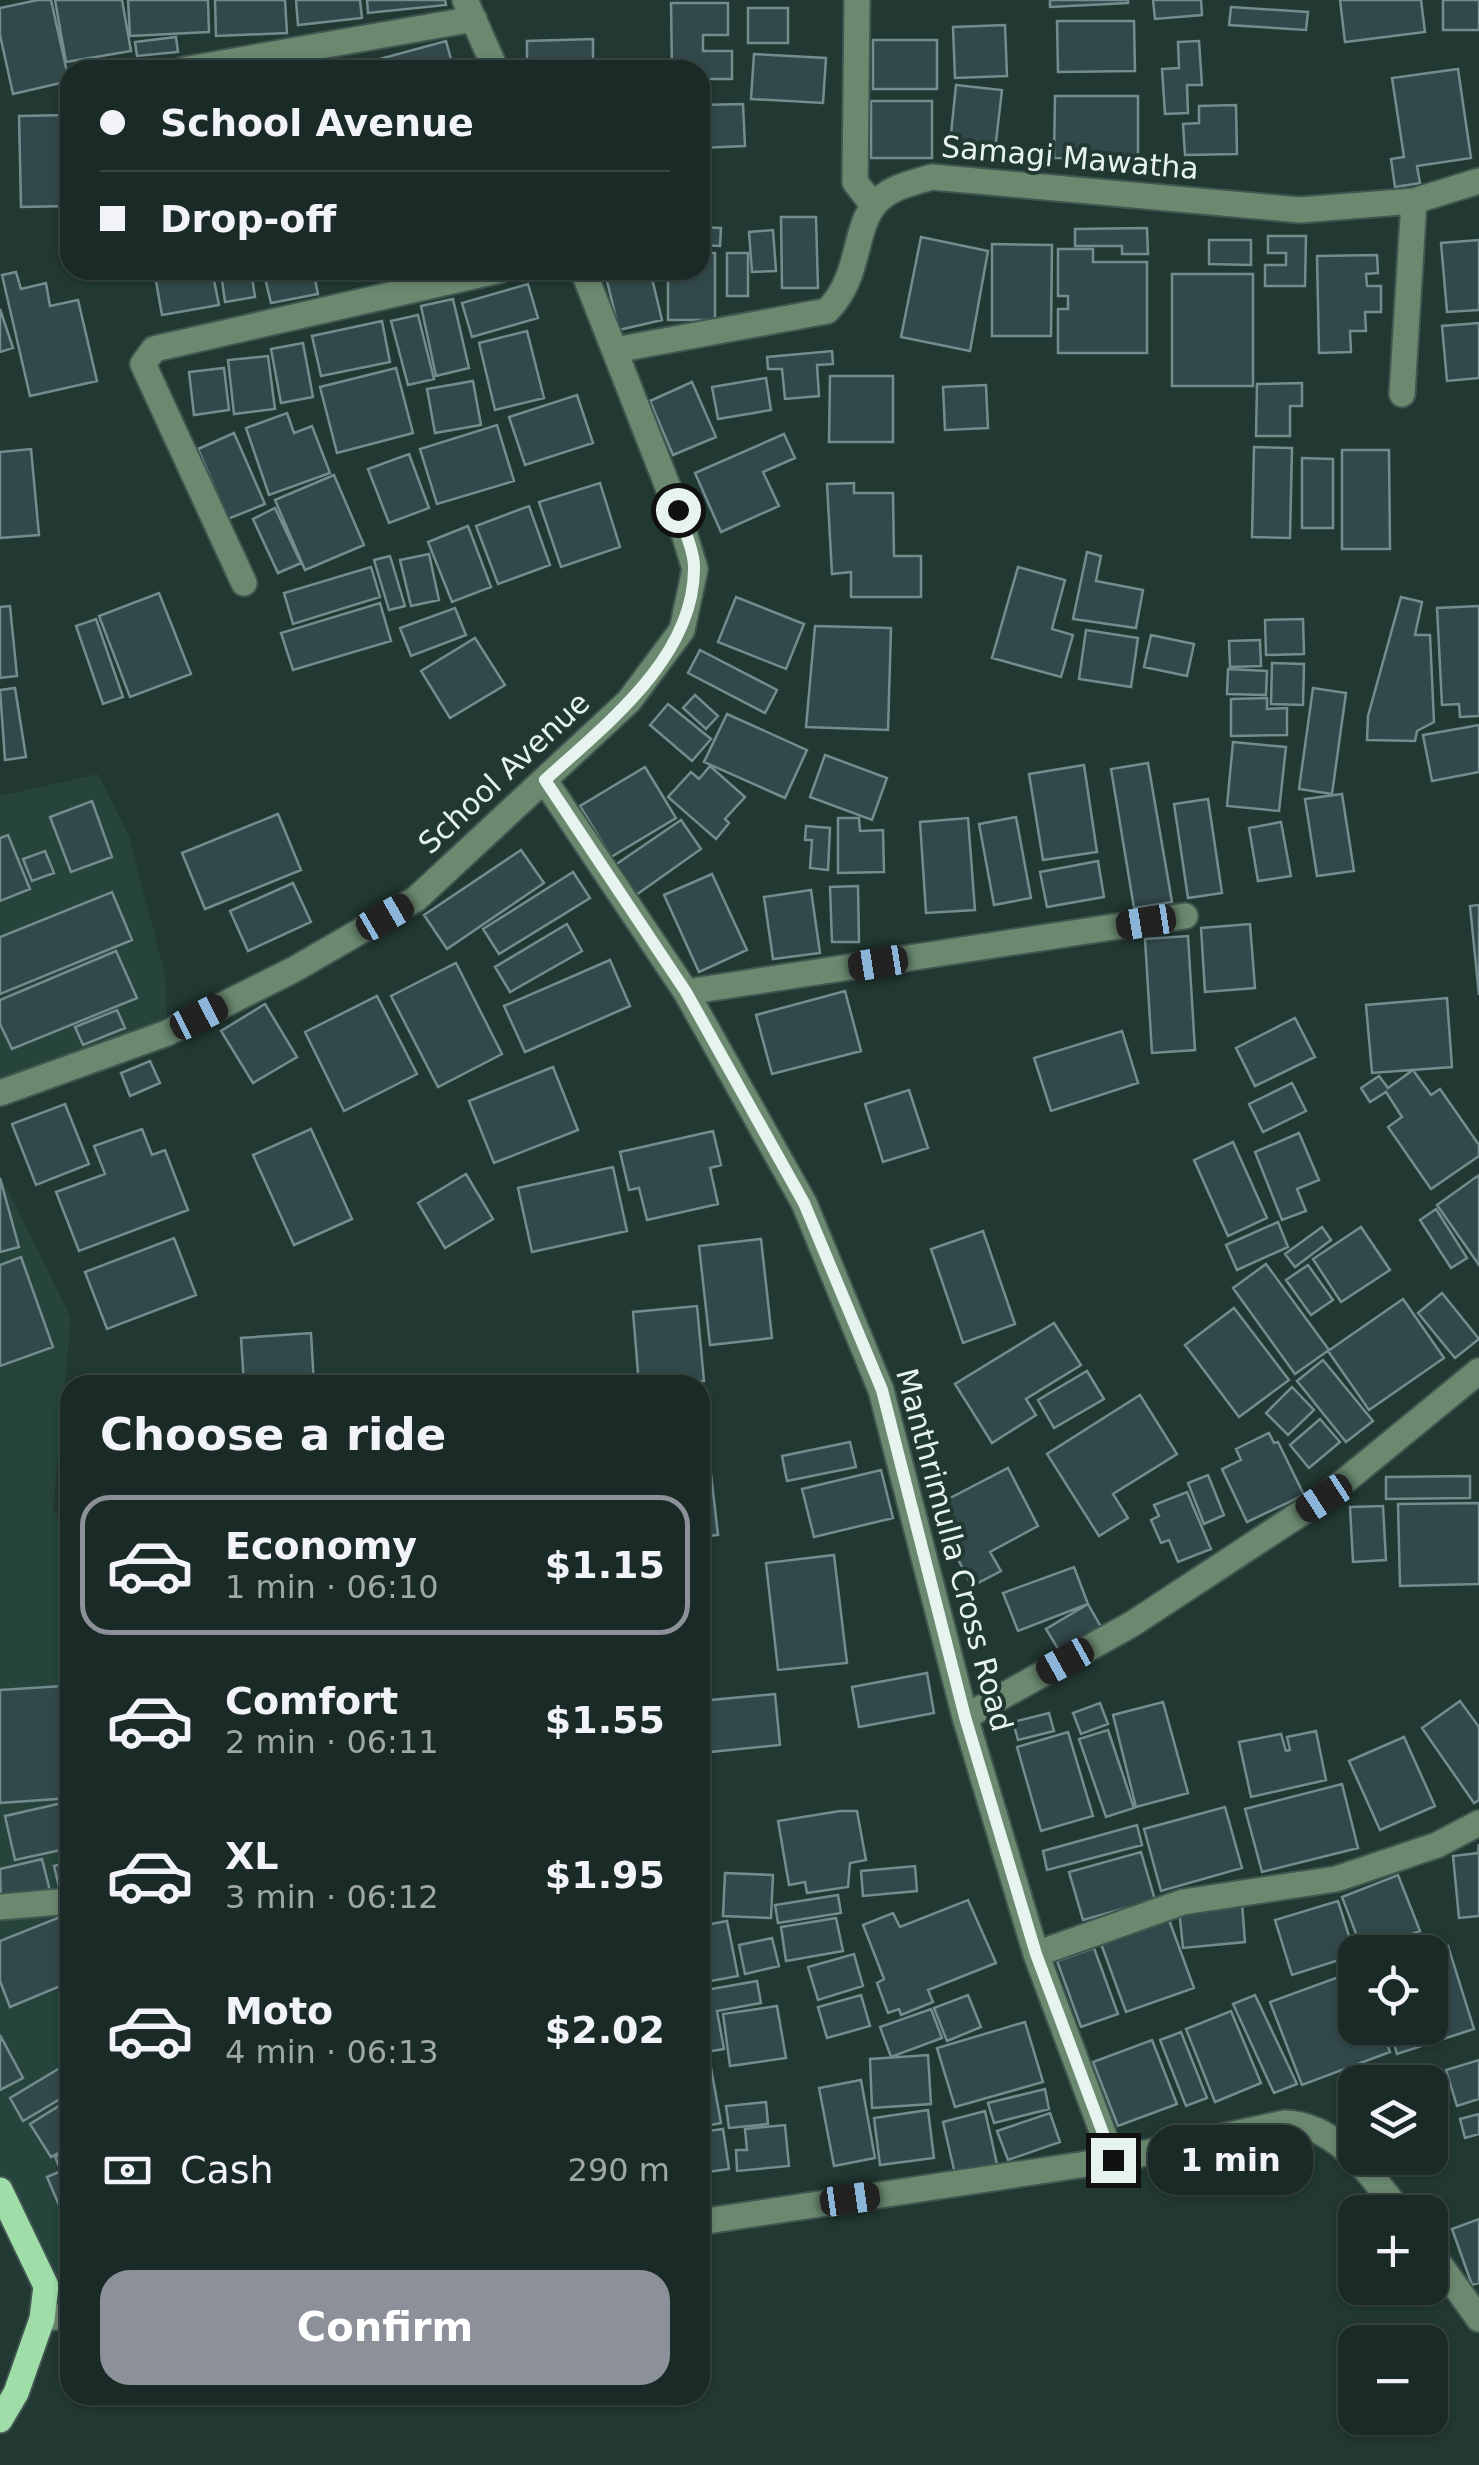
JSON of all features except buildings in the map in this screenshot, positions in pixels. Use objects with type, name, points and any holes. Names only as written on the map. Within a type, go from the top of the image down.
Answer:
[{"type":"main road","points":[[0,2190],[46,2286],[42,2319],[16,2394],[1,2414]]},
{"type":"street","points":[[615,350],[827,311],[844,294],[873,205],[855,182],[857,0]]},
{"type":"street","points":[[230,60],[470,9],[492,60]]},
{"type":"street","name":"Samagi Mawatha","points":[[873,205],[896,188],[932,177],[1300,210],[1414,201],[1479,180]]},
{"type":"street","points":[[1402,394],[1414,201]]},
{"type":"street","points":[[244,583],[143,364],[154,349],[456,280]]},
{"type":"street","name":"School Avenue","points":[[0,1094],[167,1033],[294,970],[416,900],[630,702],[682,630],[695,569],[678,510],[587,280]]},
{"type":"street","name":"Manthrimulla Cross Road","points":[[545,780],[686,992],[804,1203],[882,1390],[965,1717],[1036,1954],[1113,2160]]},
{"type":"street","points":[[686,992],[1185,916]]},
{"type":"street","points":[[965,1717],[1132,1624],[1324,1498],[1479,1371]]},
{"type":"street","points":[[1036,1954],[1183,1902],[1336,1879],[1437,1846],[1479,1823]]},
{"type":"street","points":[[0,1907],[60,1902]]},
{"type":"street","points":[[710,2220],[1113,2160],[1285,2122],[1310,2124],[1372,2177],[1386,2195]]},
{"type":"street","points":[[1448,2276],[1479,2319]]},
{"type":"street","points":[[42,2319],[60,2316]]},
{"type":"shaded area","points":[[98,774],[129,836],[166,979],[167,1033],[0,1093],[0,796]]},
{"type":"shaded area","points":[[0,1174],[71,1318],[66,1375],[60,1375],[60,1435],[53,1510],[60,1517],[60,2316],[42,2319],[46,2286],[0,2190]]},
{"type":"route","points":[[678,510],[695,569],[682,630],[630,702],[545,780],[686,992],[804,1203],[882,1390],[965,1717],[1036,1954],[1113,2160]]}]
